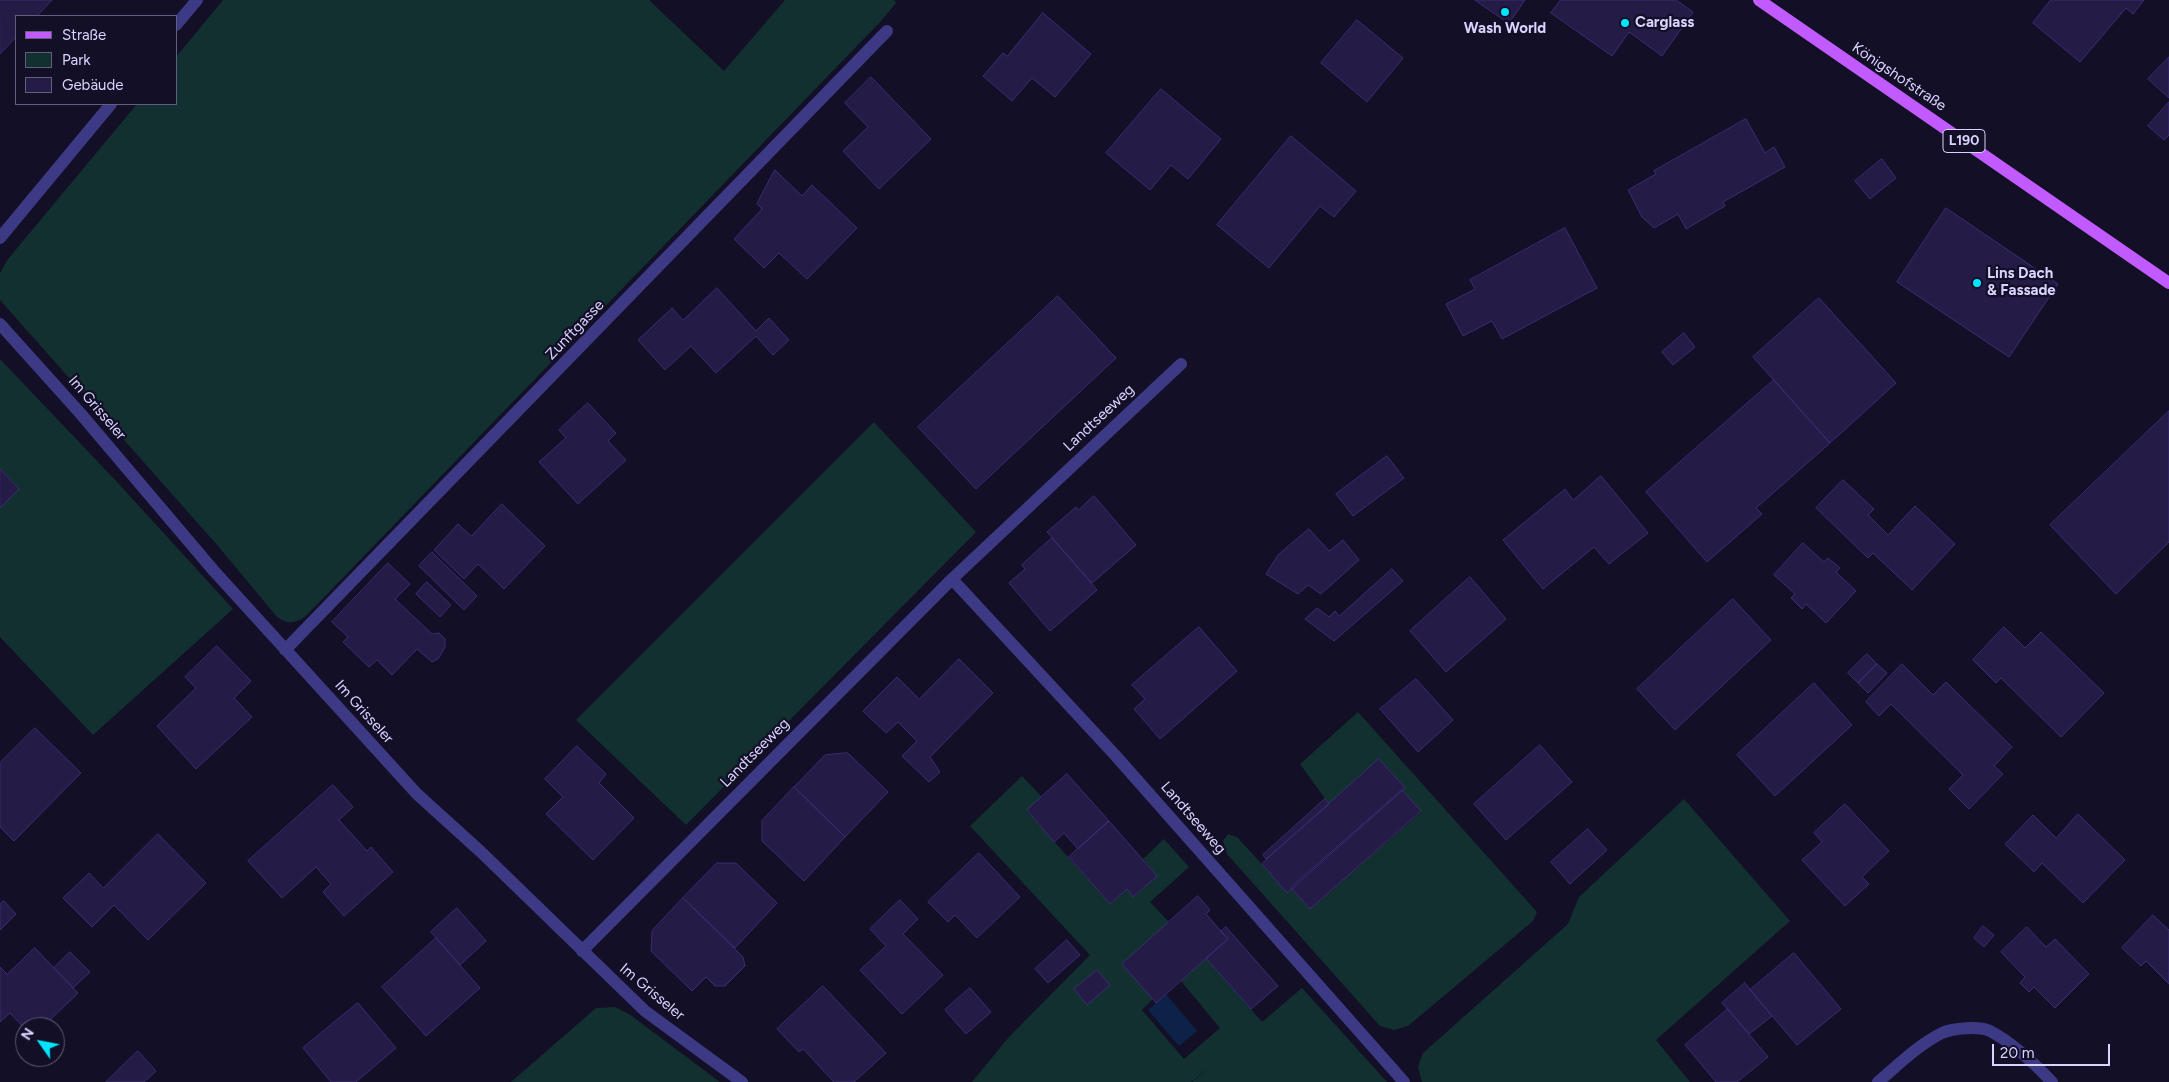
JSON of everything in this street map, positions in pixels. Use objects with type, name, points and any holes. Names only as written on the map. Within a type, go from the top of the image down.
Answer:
[{"type":"main road","name":"Königshofstraße","points":[[1759,0],[2169,283]]},
{"type":"street","points":[[178,23],[197,0]]},
{"type":"street","name":"Zunftgasse","points":[[286,650],[887,31]]},
{"type":"street","points":[[0,238],[110,105]]},
{"type":"street","name":"Im Grisseler","points":[[0,324],[80,413],[214,571],[417,794],[645,1011],[742,1082]]},
{"type":"street","name":"Landtseeweg","points":[[582,951],[952,579],[1181,364]]},
{"type":"street","name":"Landtseeweg","points":[[952,579],[1115,754],[1404,1082]]},
{"type":"street","points":[[1878,1082],[1914,1051],[1943,1033],[1969,1028],[1989,1030],[2007,1042],[2052,1082]]},
{"type":"green space","points":[[223,0],[649,0],[724,71],[785,0],[894,0],[896,3],[881,21],[305,617],[291,622],[277,617],[218,546],[0,300],[0,273],[8,259],[136,105],[178,105],[178,55]]},
{"type":"green space","points":[[0,359],[118,483],[233,609],[93,735],[0,637],[0,508],[19,489],[0,469]]},
{"type":"green space","points":[[874,422],[976,532],[686,825],[576,720]]},
{"type":"green space","points":[[1358,712],[1537,912],[1533,921],[1408,1026],[1394,1030],[1380,1026],[1227,854],[1223,841],[1228,834],[1237,837],[1287,892],[1291,888],[1310,909],[1421,812],[1402,790],[1405,788],[1379,759],[1329,804],[1300,764]]},
{"type":"green space","points":[[1022,776],[1042,797],[1027,811],[1110,904],[1127,889],[1134,896],[1157,876],[1143,859],[1164,839],[1189,867],[1150,902],[1169,922],[1153,999],[1142,1010],[1184,1059],[1220,1028],[1181,981],[1206,958],[1262,1022],[1302,988],[1387,1082],[1192,1082],[1212,1065],[1191,1082],[972,1082],[1008,1038],[1090,955],[970,826]]},
{"type":"green space","points":[[1684,799],[1790,921],[1656,1040],[1690,1082],[1422,1082],[1418,1067],[1423,1053],[1568,924],[1579,897]]},
{"type":"green space","points":[[615,1007],[629,1014],[720,1082],[511,1082],[596,1008]]},
{"type":"water","points":[[1166,994],[1197,1031],[1179,1046],[1148,1010]]},
{"type":"building","points":[[0,0],[52,0],[38,15],[15,15],[15,38],[0,54]]},
{"type":"building","name":"Wash World","points":[[1475,0],[1525,0],[1509,23]]},
{"type":"building","name":"Carglass","points":[[1561,0],[1676,0],[1693,12],[1662,56],[1629,32],[1612,56],[1551,13]]},
{"type":"building","points":[[2051,0],[2144,0],[2133,14],[2126,8],[2080,62],[2033,23]]},
{"type":"building","points":[[1043,13],[1091,54],[1055,97],[1032,78],[1012,101],[983,76],[1003,53],[1007,56]]},
{"type":"building","points":[[1357,20],[1403,58],[1367,102],[1321,63]]},
{"type":"building","points":[[2169,57],[2169,98],[2148,79]]},
{"type":"building","points":[[871,77],[931,139],[879,189],[843,151],[868,127],[845,103]]},
{"type":"building","points":[[1161,89],[1221,139],[1188,179],[1171,165],[1150,190],[1106,153]]},
{"type":"building","points":[[2169,102],[2169,135],[2164,140],[2148,126]]},
{"type":"building","points":[[1746,119],[1765,153],[1774,147],[1785,167],[1723,202],[1725,206],[1686,229],[1678,214],[1654,228],[1642,217],[1628,190],[1656,174],[1654,171]]},
{"type":"building","points":[[1291,136],[1356,191],[1334,217],[1320,206],[1269,268],[1217,225]]},
{"type":"building","points":[[1882,159],[1896,178],[1870,199],[1855,181]]},
{"type":"building","points":[[775,170],[802,196],[812,185],[857,228],[807,279],[779,253],[764,268],[734,239],[762,209],[757,204]]},
{"type":"building","name":"Lins Dach & Fassade","points":[[1946,208],[2058,284],[2009,357],[1897,282]]},
{"type":"building","points":[[1565,228],[1597,288],[1502,339],[1492,321],[1463,336],[1446,304],[1475,289],[1470,280]]},
{"type":"building","points":[[717,288],[756,331],[769,318],[789,340],[773,355],[756,336],[716,373],[691,346],[665,370],[638,340],[672,308],[683,320]]},
{"type":"building","points":[[1058,296],[1116,358],[976,489],[918,427]]},
{"type":"building","points":[[1819,298],[1896,383],[1830,443],[1753,357]]},
{"type":"building","points":[[1684,333],[1695,347],[1673,365],[1662,352]]},
{"type":"building","points":[[1774,380],[1830,443],[1756,508],[1762,514],[1707,562],[1646,492]]},
{"type":"building","points":[[588,403],[616,433],[608,441],[626,460],[578,504],[539,462],[566,438],[559,430]]},
{"type":"building","points":[[2169,411],[2169,542],[2116,594],[2050,525]]},
{"type":"building","points":[[1387,456],[1404,478],[1353,516],[1336,494]]},
{"type":"building","points":[[0,469],[19,489],[0,508]]},
{"type":"building","points":[[1601,476],[1648,533],[1609,564],[1594,547],[1543,589],[1503,540],[1565,489],[1573,500]]},
{"type":"building","points":[[1843,480],[1874,509],[1868,515],[1888,535],[1915,506],[1955,544],[1912,590],[1873,553],[1868,558],[1816,508]]},
{"type":"building","points":[[1094,496],[1136,545],[1092,583],[1047,532],[1076,507],[1078,510]]},
{"type":"building","points":[[502,504],[545,546],[504,589],[478,564],[464,579],[434,550],[458,524],[471,536]]},
{"type":"building","points":[[1309,529],[1329,551],[1343,540],[1359,560],[1321,594],[1308,585],[1298,594],[1266,574],[1278,555]]},
{"type":"building","points":[[1052,538],[1097,590],[1050,631],[1009,583],[1025,569],[1022,565]]},
{"type":"building","points":[[1803,543],[1824,562],[1828,558],[1840,568],[1836,572],[1856,591],[1826,623],[1806,604],[1802,609],[1791,598],[1795,594],[1774,575]]},
{"type":"building","points":[[432,552],[477,596],[464,610],[419,566]]},
{"type":"building","points":[[388,563],[410,584],[395,599],[432,634],[439,633],[445,639],[445,647],[438,659],[432,662],[417,649],[392,675],[377,660],[369,667],[343,642],[348,637],[332,622]]},
{"type":"building","points":[[1392,569],[1403,581],[1334,641],[1305,619],[1317,608],[1329,617],[1335,611],[1339,616]]},
{"type":"building","points":[[1470,577],[1506,619],[1446,672],[1410,631]]},
{"type":"building","points":[[427,582],[451,605],[440,617],[416,594]]},
{"type":"building","points":[[1733,599],[1771,640],[1675,730],[1637,689]]},
{"type":"building","points":[[1199,627],[1237,671],[1160,739],[1134,709],[1145,699],[1132,685]]},
{"type":"building","points":[[2004,627],[2025,648],[2041,632],[2104,693],[2061,737],[2001,678],[1996,683],[1973,660]]},
{"type":"building","points":[[217,646],[251,681],[234,698],[252,717],[196,769],[157,726],[196,688],[185,677]]},
{"type":"building","points":[[1867,654],[1877,664],[1858,683],[1848,673]]},
{"type":"building","points":[[959,659],[993,693],[930,757],[940,772],[929,782],[902,756],[917,741],[898,722],[886,733],[863,711],[897,677],[919,699]]},
{"type":"building","points":[[1877,664],[1887,673],[1868,693],[1858,683]]},
{"type":"building","points":[[1902,664],[1933,695],[1946,682],[2012,747],[1994,766],[2003,774],[1969,809],[1949,789],[1963,775],[1891,704],[1879,716],[1866,702]]},
{"type":"building","points":[[1416,679],[1453,720],[1418,752],[1380,709]]},
{"type":"building","points":[[1814,683],[1852,725],[1775,796],[1737,755]]},
{"type":"building","points":[[35,728],[81,773],[14,841],[0,827],[0,763]]},
{"type":"building","points":[[1540,745],[1572,782],[1506,840],[1474,804]]},
{"type":"building","points":[[577,746],[606,774],[599,783],[634,818],[593,860],[546,814],[563,797],[545,779]]},
{"type":"building","points":[[848,753],[888,792],[845,837],[794,787],[825,755]]},
{"type":"building","points":[[1379,759],[1405,788],[1287,893],[1262,864]]},
{"type":"building","points":[[1067,774],[1109,821],[1078,849],[1064,833],[1054,842],[1027,810]]},
{"type":"building","points":[[333,785],[353,807],[339,820],[367,851],[371,847],[393,872],[344,916],[323,892],[331,884],[316,867],[282,898],[248,861]]},
{"type":"building","points":[[794,787],[845,837],[804,881],[762,841],[762,821]]},
{"type":"building","points":[[1402,790],[1421,811],[1310,909],[1291,888]]},
{"type":"building","points":[[1325,799],[1329,804],[1266,859],[1263,855]]},
{"type":"building","points":[[1845,804],[1889,851],[1862,877],[1869,884],[1845,906],[1802,860],[1822,842],[1814,833]]},
{"type":"building","points":[[2078,814],[2125,860],[2083,903],[2042,863],[2034,872],[2005,844],[2033,815],[2056,838]]},
{"type":"building","points":[[1109,821],[1157,876],[1133,897],[1127,889],[1110,904],[1069,857]]},
{"type":"building","points":[[1588,829],[1607,850],[1570,884],[1551,862]]},
{"type":"building","points":[[158,834],[206,883],[148,940],[114,905],[92,927],[63,898],[89,873],[103,888]]},
{"type":"building","points":[[979,853],[1020,897],[977,938],[955,915],[948,922],[928,902]]},
{"type":"building","points":[[717,863],[736,863],[777,903],[735,948],[683,898]]},
{"type":"building","points":[[1198,896],[1210,910],[1206,914],[1228,939],[1156,1003],[1122,964]]},
{"type":"building","points":[[683,898],[743,957],[745,966],[725,986],[715,986],[706,977],[692,991],[651,951],[652,931]]},
{"type":"building","points":[[900,900],[918,919],[903,934],[943,975],[902,1014],[860,970],[886,946],[870,929]]},
{"type":"building","points":[[4,901],[16,914],[0,930],[0,904]]},
{"type":"building","points":[[457,908],[486,941],[460,965],[431,932]]},
{"type":"building","points":[[2153,915],[2169,930],[2169,984],[2146,961],[2141,966],[2122,948]]},
{"type":"building","points":[[1983,926],[1994,935],[1984,947],[1974,938]]},
{"type":"building","points":[[1226,927],[1278,986],[1251,1009],[1206,958],[1228,939],[1221,932]]},
{"type":"building","points":[[2027,927],[2046,947],[2055,939],[2089,974],[2055,1008],[2034,987],[2029,992],[2020,983],[2025,977],[2001,952]]},
{"type":"building","points":[[436,938],[480,988],[426,1036],[382,987]]},
{"type":"building","points":[[1067,940],[1080,955],[1048,983],[1035,969]]},
{"type":"building","points":[[35,948],[78,993],[53,1017],[15,1018],[10,1013],[0,1022],[0,967],[7,974]]},
{"type":"building","points":[[70,952],[90,972],[73,988],[54,968]]},
{"type":"building","points":[[1794,953],[1841,1009],[1797,1045],[1750,990]]},
{"type":"building","points":[[1097,970],[1110,985],[1087,1005],[1074,989]]},
{"type":"building","points":[[1745,983],[1772,1016],[1749,1034],[1722,1003]]},
{"type":"building","points":[[823,986],[886,1053],[854,1082],[834,1082],[803,1049],[799,1052],[777,1029]]},
{"type":"building","points":[[970,988],[991,1012],[966,1034],[945,1010]]},
{"type":"building","points":[[358,1003],[396,1048],[356,1082],[331,1082],[303,1048]]},
{"type":"building","points":[[1728,1009],[1768,1057],[1737,1082],[1716,1082],[1685,1045]]},
{"type":"building","points":[[138,1051],[156,1071],[144,1082],[106,1082]]},
{"type":"place","name":"Wash World","points":[[1505,12]]},
{"type":"place","name":"Carglass","points":[[1625,23]]},
{"type":"place","name":"Lins Dach & Fassade","points":[[1977,283]]}]
